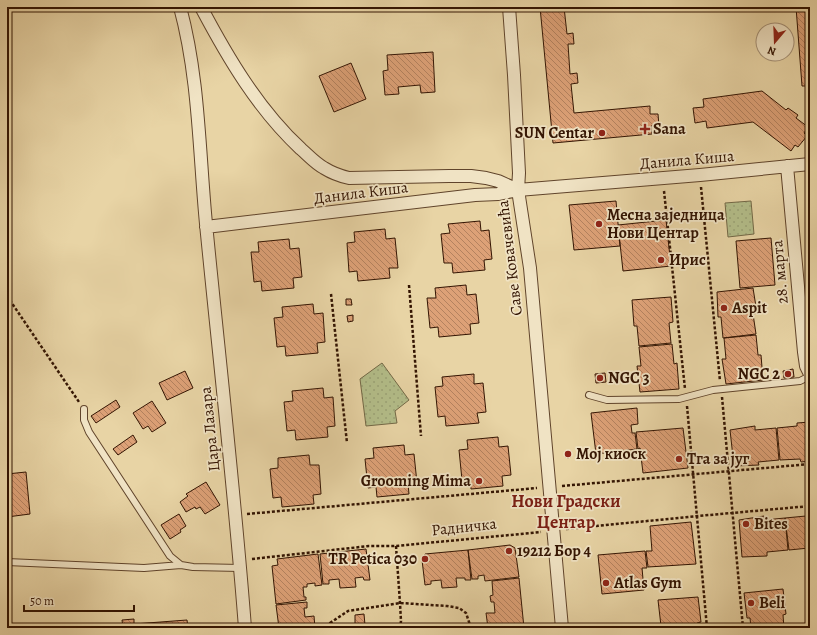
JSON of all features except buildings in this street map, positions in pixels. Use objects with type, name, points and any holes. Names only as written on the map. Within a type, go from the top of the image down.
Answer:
[{"type":"street","name":"Цара Лазара","points":[[180,7],[193,72],[206,227],[240,564],[245,628]]},
{"type":"street","name":"Саве Ковачевића","points":[[201,7],[229,55],[264,108],[281,130],[314,161],[325,169],[337,175],[349,178],[449,176],[486,178],[498,181],[518,190],[530,268],[562,628]]},
{"type":"street","points":[[509,7],[519,173],[518,190]]},
{"type":"street","name":"Данила Киша","points":[[206,227],[475,195],[498,194],[518,190],[700,175],[810,164]]},
{"type":"street","name":"28. марта","points":[[787,166],[804,352],[806,366],[810,375]]},
{"type":"lane","points":[[589,396],[607,400],[679,399],[713,390],[800,381],[810,375]]},
{"type":"lane","points":[[84,409],[84,420],[89,432],[170,556],[180,565]]},
{"type":"lane","points":[[7,562],[144,568],[180,565],[193,567],[240,564]]},
{"type":"path","points":[[700,175],[722,390],[743,628]]},
{"type":"path","points":[[409,285],[421,436]]},
{"type":"path","points":[[331,294],[347,444]]},
{"type":"path","points":[[7,296],[84,409]]},
{"type":"path","points":[[235,516],[810,464]]},
{"type":"path","name":"Радничка","points":[[240,564],[369,546],[396,546],[732,512],[810,506]]},
{"type":"path","points":[[396,546],[401,621],[400,628]]},
{"type":"path","points":[[329,628],[330,623],[348,611],[400,603],[459,608],[466,613],[471,628]]},
{"type":"green space","points":[[751,201],[754,234],[728,237],[725,203]]},
{"type":"green space","points":[[382,363],[409,400],[395,411],[397,423],[366,426],[360,379]]},
{"type":"place","name":"Sana","points":[[645,129]]},
{"type":"place","name":"SUN Centar","points":[[602,133]]},
{"type":"place","name":"Месна заједница Нови Центар","points":[[599,224]]},
{"type":"place","name":"Ирис","points":[[661,260]]},
{"type":"place","name":"Aspit","points":[[724,308]]},
{"type":"place","name":"NGC 2","points":[[788,374]]},
{"type":"place","name":"NGC 3","points":[[600,378]]},
{"type":"place","name":"Мој киоск","points":[[568,454]]},
{"type":"place","name":"Тга за југ","points":[[679,459]]},
{"type":"place","name":"Grooming Mima","points":[[479,481]]},
{"type":"place","name":"Bites","points":[[746,524]]},
{"type":"place","name":"19212 Бор 4","points":[[509,551]]},
{"type":"place","name":"TR Petica 030","points":[[425,559]]},
{"type":"place","name":"Atlas Gym","points":[[606,583]]},
{"type":"place","name":"Beli","points":[[751,603]]},
{"type":"district","name":"Нови Градски Центар","points":[[566,511]]}]
